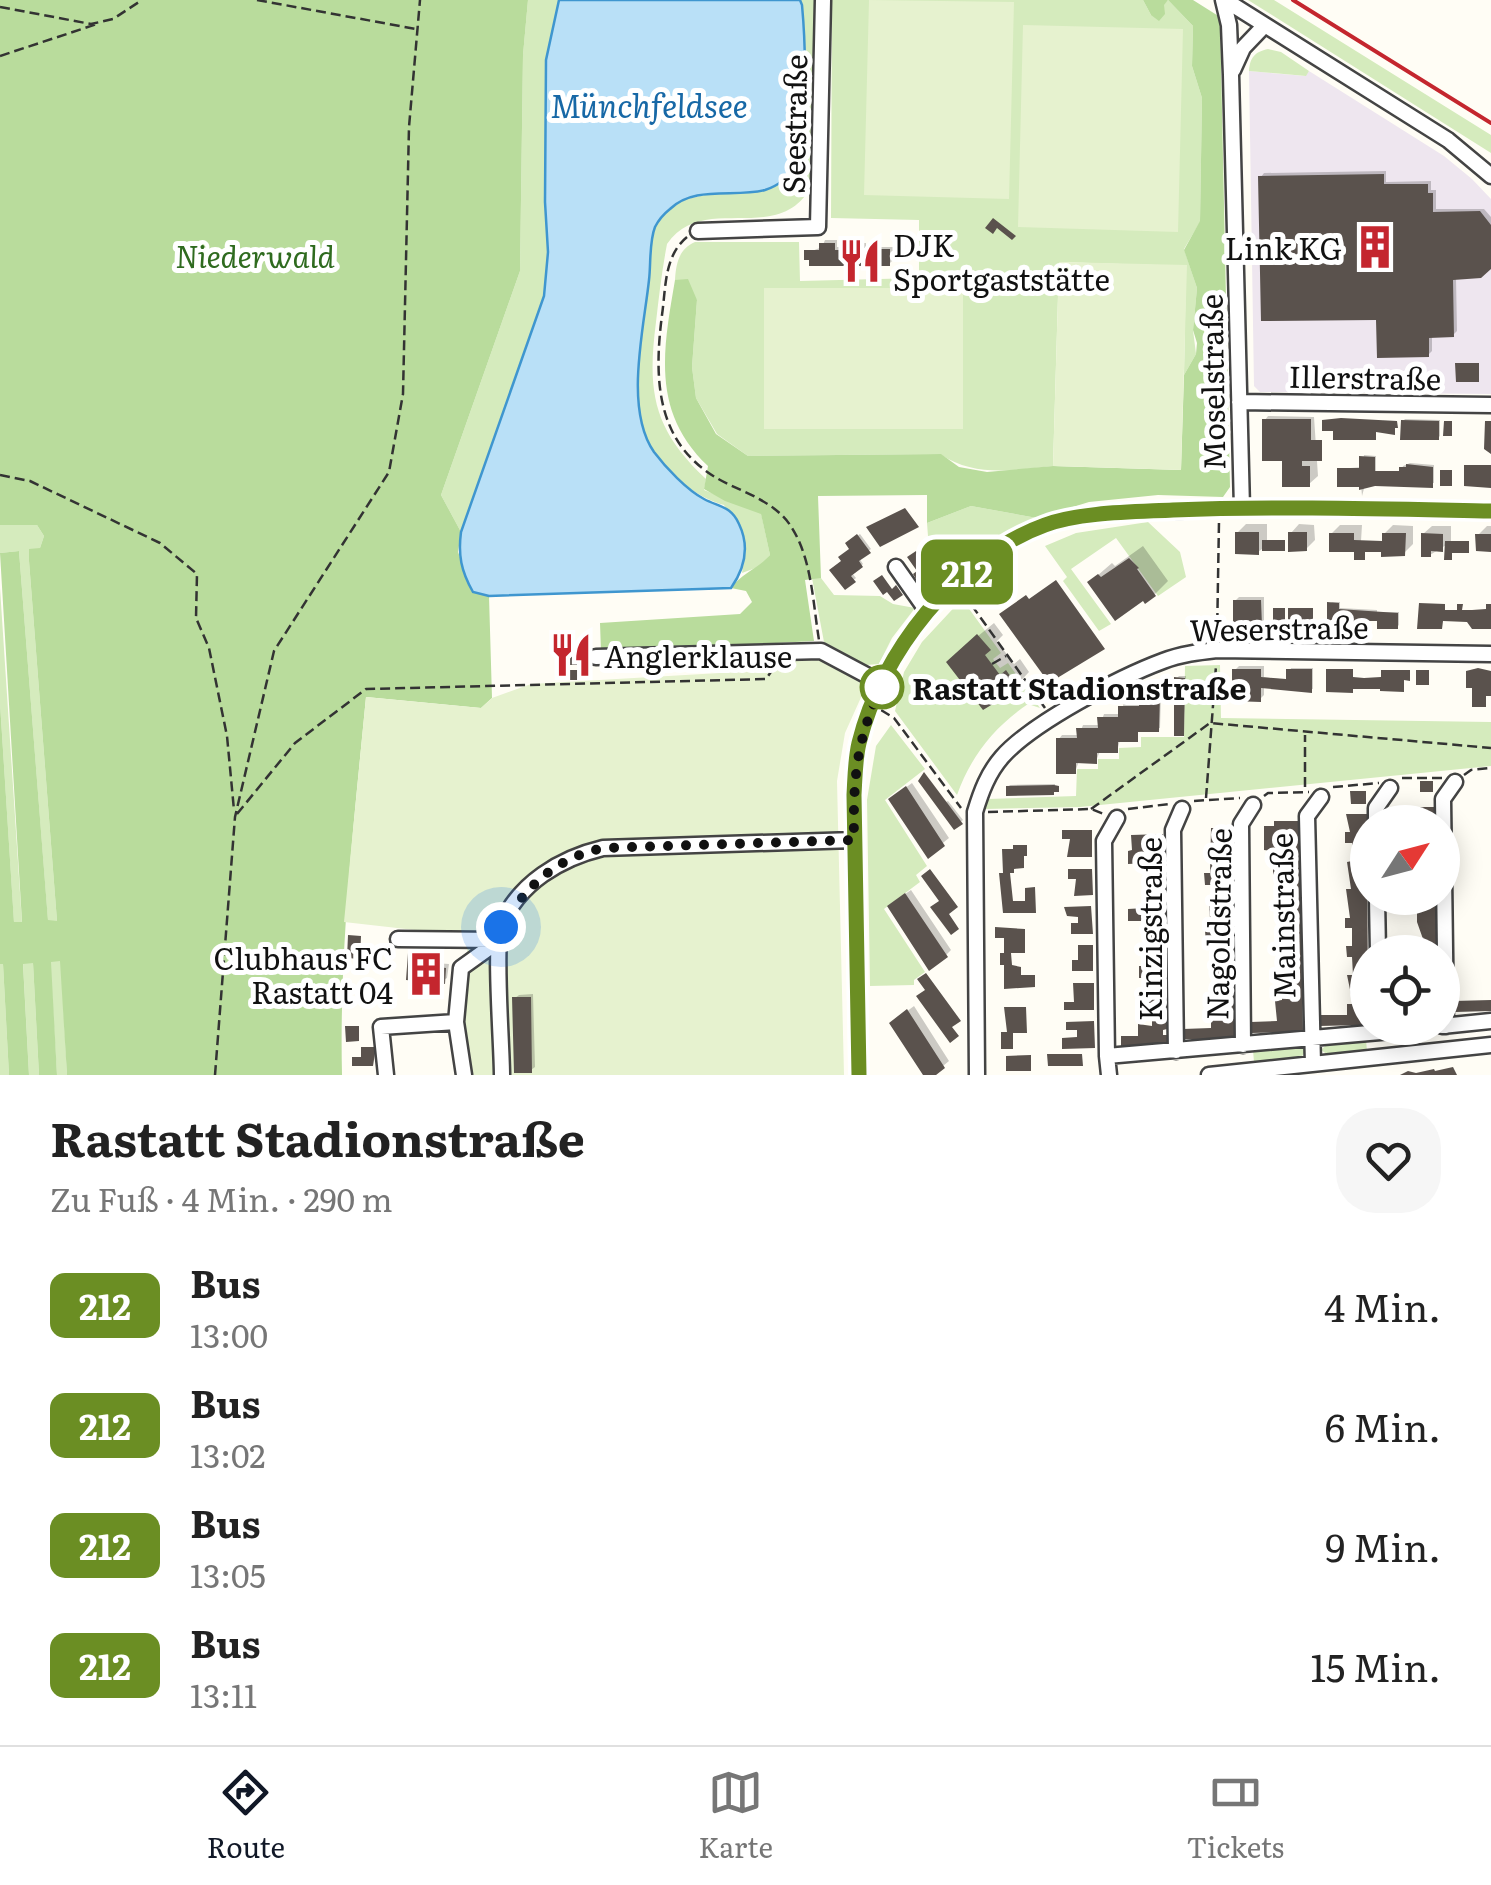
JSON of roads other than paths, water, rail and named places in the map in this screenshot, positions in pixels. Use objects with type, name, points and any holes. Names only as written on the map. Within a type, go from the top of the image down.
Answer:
[{"type":"street","name":"Seestraße","points":[[698,231],[818,227],[824,0]]},
{"type":"street","points":[[1224,0],[1464,151],[1491,176]]},
{"type":"street","name":"Moselstraße","points":[[1224,0],[1231,75],[1242,508]]},
{"type":"street","points":[[1231,75],[1235,60],[1265,26]]},
{"type":"street","name":"Illerstraße","points":[[1239,402],[1491,405]]},
{"type":"street","points":[[859,1075],[856,755],[883,684],[927,612],[955,582],[1009,544],[1046,524],[1100,516],[1220,508],[1491,511]]},
{"type":"street","points":[[896,567],[927,612]]},
{"type":"street","name":"Weserstraße","points":[[977,1075],[975,812],[987,779],[1003,756],[1032,729],[1166,660],[1217,650],[1491,654]]},
{"type":"street","points":[[596,657],[821,651],[883,684]]},
{"type":"street","points":[[1444,935],[1443,799],[1454,782]]},
{"type":"street","points":[[1378,805],[1390,788]]},
{"type":"street","name":"Mainstraße","points":[[1313,1064],[1307,816],[1321,797]]},
{"type":"street","name":"Nagoldstraße","points":[[1243,1045],[1241,824],[1253,805]]},
{"type":"street","name":"Kinzigstraße","points":[[1176,1051],[1173,830],[1182,809]]},
{"type":"street","points":[[1109,1075],[1104,841],[1117,818]]},
{"type":"street","points":[[502,1075],[501,927],[539,876],[582,853],[603,848],[854,840]]},
{"type":"street","points":[[398,939],[500,940]]},
{"type":"street","points":[[464,1075],[456,1022],[461,968],[500,940]]},
{"type":"street","points":[[1460,1024],[1491,1021]]},
{"type":"street","points":[[386,1075],[381,1027],[456,1022]]},
{"type":"street","points":[[1107,1056],[1350,1034]]},
{"type":"street","points":[[1208,1075],[1491,1045]]},
{"type":"water","name":"Münchfeldsee","points":[[559,0],[800,0],[802,5],[804,91],[792,175],[765,190],[703,195],[680,202],[660,220],[652,239],[638,368],[640,414],[645,434],[664,465],[697,495],[736,518],[744,541],[744,557],[731,588],[489,596],[473,592],[463,570],[461,532],[544,296],[548,252],[546,60]]},
{"type":"railway","points":[[1293,0],[1491,123]]},
{"type":"place","name":"Link KG","points":[[1375,247]]},
{"type":"place","name":"DJK Sportgaststätte","points":[[860,261]]},
{"type":"place","name":"Anglerklause","points":[[571,655]]},
{"type":"place","name":"Rastatt Stadionstraße","points":[[882,687]]},
{"type":"place","name":"Clubhaus FC Rastatt 04","points":[[426,974]]},
{"type":"park label","name":"Niederwald","points":[[255,255]]}]
